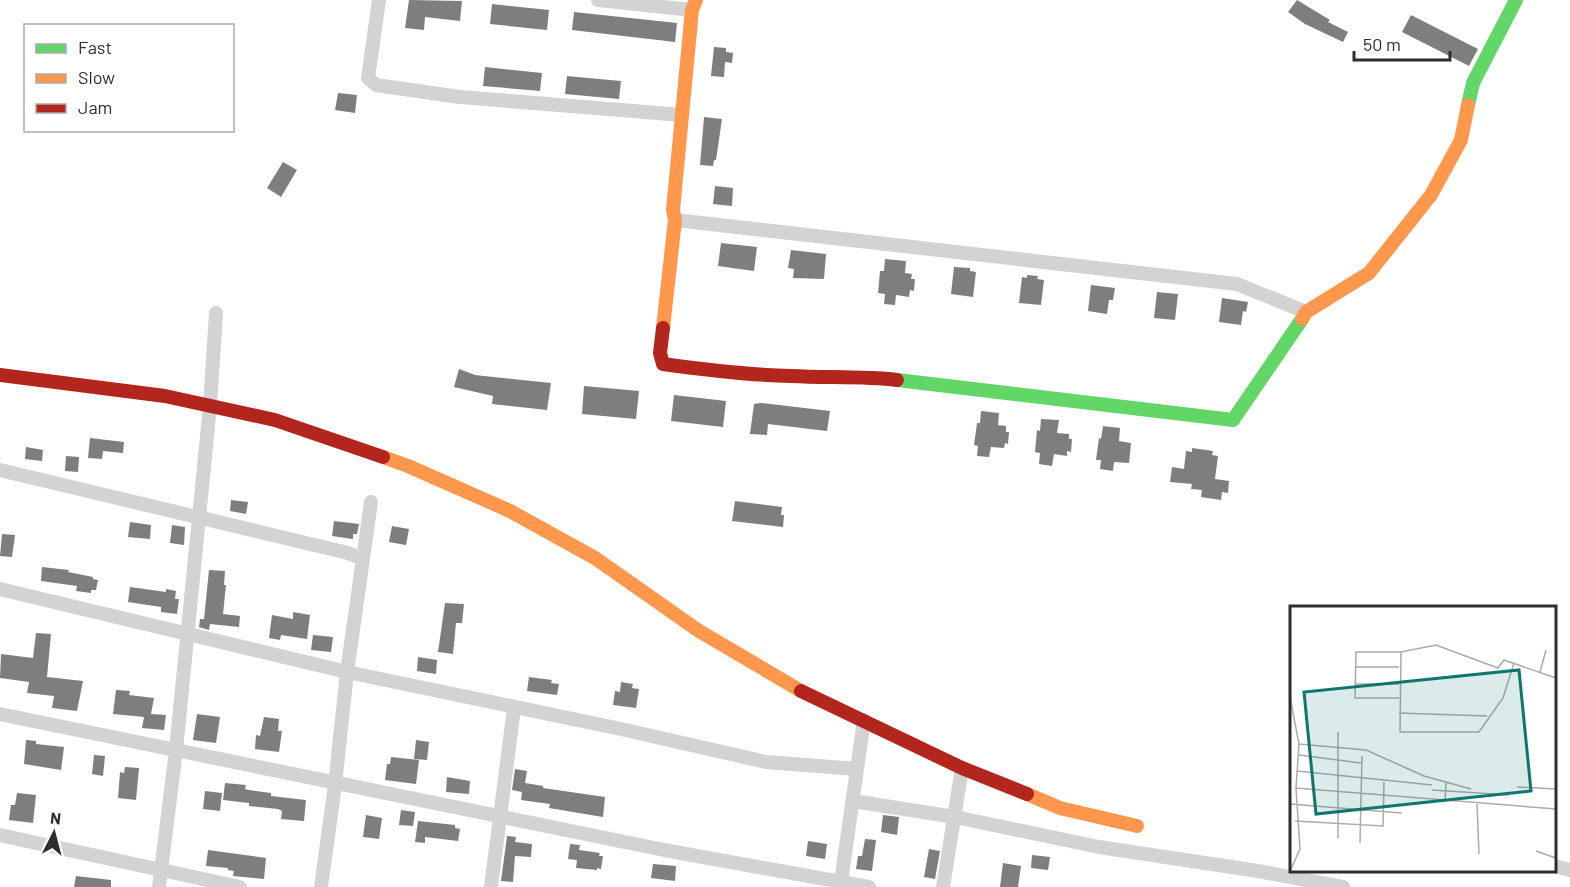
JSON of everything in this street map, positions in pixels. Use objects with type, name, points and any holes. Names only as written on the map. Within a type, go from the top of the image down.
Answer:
[{"type":"street","points":[[379,0],[368,78],[376,85],[460,97],[682,115]]},
{"type":"street","points":[[598,0],[694,5],[673,210],[675,220],[660,353],[663,364],[714,372],[826,378],[868,376],[1233,420],[1306,312],[1369,273],[1431,195],[1461,140],[1473,83],[1516,0]]},
{"type":"street","points":[[675,220],[1237,284],[1306,312]]},
{"type":"street","points":[[159,887],[199,518],[216,313]]},
{"type":"street","points":[[0,375],[165,396],[275,420],[408,466],[510,511],[595,558],[699,631],[799,690],[962,768],[1060,808],[1137,826]]},
{"type":"street","points":[[0,470],[348,553],[363,559]]},
{"type":"street","points":[[321,887],[347,672],[371,502]]},
{"type":"street","points":[[0,589],[347,672],[621,729],[766,762],[857,769]]},
{"type":"street","points":[[491,887],[514,708]]},
{"type":"street","points":[[0,714],[664,850],[869,887]]},
{"type":"street","points":[[841,882],[864,720]]},
{"type":"street","points":[[943,887],[962,768]]},
{"type":"street","points":[[853,801],[955,817],[1099,847],[1258,871],[1343,887]]},
{"type":"street","points":[[0,835],[240,887]]},
{"type":"street","points":[[1555,866],[1570,870]]},
{"type":"building","points":[[409,0],[462,1],[460,21],[425,17],[424,30],[405,28]]},
{"type":"building","points":[[1297,0],[1330,20],[1328,22],[1348,32],[1343,42],[1305,24],[1288,12]]},
{"type":"building","points":[[492,4],[549,10],[547,30],[490,24]]},
{"type":"building","points":[[574,12],[677,23],[675,42],[572,30]]},
{"type":"building","points":[[1411,15],[1478,49],[1469,66],[1402,32]]},
{"type":"building","points":[[714,47],[726,48],[726,52],[733,53],[732,63],[725,62],[724,77],[711,76]]},
{"type":"building","points":[[485,67],[542,73],[540,91],[483,86]]},
{"type":"building","points":[[567,76],[621,81],[619,99],[565,94]]},
{"type":"building","points":[[338,93],[357,95],[355,113],[335,110]]},
{"type":"building","points":[[704,117],[722,119],[716,160],[713,166],[700,165]]},
{"type":"building","points":[[283,162],[297,170],[281,197],[267,188]]},
{"type":"building","points":[[715,186],[733,188],[732,206],[713,204]]},
{"type":"building","points":[[721,243],[757,247],[754,271],[718,266]]},
{"type":"building","points":[[791,250],[826,254],[824,279],[793,278],[794,269],[788,268]]},
{"type":"building","points":[[885,259],[906,261],[905,273],[912,274],[911,279],[915,279],[914,291],[910,290],[909,297],[896,295],[895,305],[884,304],[885,294],[878,293],[880,271],[884,271]]},
{"type":"building","points":[[954,267],[970,268],[970,271],[976,272],[973,297],[951,294]]},
{"type":"building","points":[[1027,275],[1038,276],[1037,279],[1044,280],[1041,305],[1019,303],[1022,277],[1027,278]]},
{"type":"building","points":[[1091,285],[1115,288],[1113,300],[1109,300],[1107,314],[1088,311]]},
{"type":"building","points":[[1157,292],[1178,294],[1175,320],[1154,318]]},
{"type":"building","points":[[1222,298],[1248,302],[1246,312],[1243,311],[1241,325],[1219,322]]},
{"type":"building","points":[[459,369],[475,375],[551,383],[547,410],[492,404],[493,396],[454,387]]},
{"type":"building","points":[[584,386],[639,391],[636,419],[582,414]]},
{"type":"building","points":[[674,395],[726,401],[723,427],[671,421]]},
{"type":"building","points":[[754,404],[830,411],[827,431],[768,424],[767,435],[750,434]]},
{"type":"building","points":[[981,411],[999,413],[998,425],[1006,426],[1006,432],[1009,432],[1008,444],[1005,443],[1004,448],[991,447],[989,457],[977,456],[978,446],[974,445]]},
{"type":"building","points":[[1041,419],[1059,420],[1057,433],[1069,434],[1069,439],[1072,439],[1071,452],[1067,451],[1067,456],[1054,454],[1052,466],[1039,464],[1040,453],[1035,452],[1037,430],[1040,431]]},
{"type":"building","points":[[1103,426],[1120,428],[1119,441],[1131,443],[1129,463],[1114,462],[1113,471],[1100,469],[1101,460],[1096,460]]},
{"type":"building","points":[[90,438],[124,442],[123,453],[103,451],[102,459],[88,458]]},
{"type":"building","points":[[26,447],[43,450],[42,461],[25,459]]},
{"type":"building","points":[[1192,448],[1213,451],[1212,455],[1218,456],[1215,479],[1229,481],[1228,493],[1222,492],[1221,500],[1201,497],[1202,490],[1191,489],[1192,484],[1170,482],[1172,467],[1184,469],[1186,451],[1192,452]]},
{"type":"building","points":[[66,456],[79,457],[78,472],[65,471]]},
{"type":"building","points":[[231,500],[248,502],[246,514],[230,511]]},
{"type":"building","points":[[735,501],[782,507],[783,527],[732,521]]},
{"type":"building","points":[[334,521],[359,524],[357,534],[353,534],[353,539],[332,536]]},
{"type":"building","points":[[130,522],[151,525],[150,539],[128,537]]},
{"type":"building","points":[[172,525],[185,527],[184,545],[170,543]]},
{"type":"building","points":[[392,526],[409,529],[406,545],[389,542]]},
{"type":"building","points":[[2,534],[15,535],[12,557],[0,556]]},
{"type":"building","points":[[42,567],[69,570],[68,572],[93,577],[98,580],[96,590],[91,590],[91,593],[76,591],[77,586],[41,581]]},
{"type":"building","points":[[209,570],[225,571],[223,614],[240,616],[239,627],[210,624],[209,630],[199,627],[200,619],[204,619]]},
{"type":"building","points":[[130,587],[166,592],[166,589],[176,591],[175,599],[179,599],[177,614],[161,612],[161,607],[128,602]]},
{"type":"building","points":[[445,603],[464,604],[462,623],[456,623],[453,654],[438,652]]},
{"type":"building","points":[[293,612],[310,615],[307,639],[281,635],[280,640],[269,638],[272,615],[293,619]]},
{"type":"building","points":[[36,633],[51,634],[47,677],[83,681],[77,711],[52,708],[54,696],[27,693],[29,682],[0,678],[1,654],[33,658]]},
{"type":"building","points":[[313,635],[333,637],[331,652],[311,650]]},
{"type":"building","points":[[418,657],[437,660],[436,674],[417,671]]},
{"type":"building","points":[[529,677],[552,680],[551,683],[559,684],[557,695],[527,691]]},
{"type":"building","points":[[621,682],[633,684],[632,688],[639,689],[636,708],[613,705],[615,691],[620,692]]},
{"type":"building","points":[[116,690],[130,691],[129,695],[154,698],[151,714],[166,715],[164,730],[142,728],[144,717],[113,714]]},
{"type":"building","points":[[197,714],[220,717],[216,743],[193,740]]},
{"type":"building","points":[[264,717],[279,719],[278,731],[282,731],[279,752],[255,749],[256,735],[260,736]]},
{"type":"building","points":[[26,740],[36,741],[36,744],[64,747],[61,770],[24,764]]},
{"type":"building","points":[[416,740],[429,742],[427,760],[414,759]]},
{"type":"building","points":[[94,755],[105,756],[103,776],[92,774]]},
{"type":"building","points":[[391,757],[419,760],[416,784],[385,780],[387,764],[390,764]]},
{"type":"building","points":[[125,767],[139,768],[136,800],[118,798],[120,772],[124,773]]},
{"type":"building","points":[[515,769],[527,771],[525,783],[543,786],[543,788],[605,797],[603,817],[549,808],[550,804],[521,800],[522,792],[512,790]]},
{"type":"building","points":[[447,777],[470,781],[469,794],[446,792]]},
{"type":"building","points":[[225,783],[246,785],[245,789],[271,793],[271,796],[306,800],[304,821],[281,819],[282,811],[278,809],[223,800]]},
{"type":"building","points":[[205,791],[222,793],[220,811],[203,809]]},
{"type":"building","points":[[17,793],[36,795],[33,823],[9,820],[11,805],[15,805]]},
{"type":"building","points":[[401,810],[415,812],[413,826],[399,825]]},
{"type":"building","points":[[366,815],[382,818],[379,839],[363,837]]},
{"type":"building","points":[[883,815],[899,817],[897,835],[881,832]]},
{"type":"building","points":[[418,821],[455,825],[455,828],[460,829],[458,841],[425,837],[425,843],[415,842]]},
{"type":"building","points":[[507,836],[516,837],[515,842],[532,844],[531,857],[515,856],[513,882],[501,881]]},
{"type":"building","points":[[865,839],[876,840],[872,871],[856,869],[858,856],[862,856]]},
{"type":"building","points":[[808,841],[827,844],[825,859],[806,856]]},
{"type":"building","points":[[570,844],[580,845],[579,850],[600,853],[599,856],[603,856],[601,869],[576,868],[577,860],[568,859]]},
{"type":"building","points":[[929,849],[940,851],[935,879],[924,877]]},
{"type":"building","points":[[208,850],[266,858],[264,879],[233,876],[234,871],[228,868],[206,866]]},
{"type":"building","points":[[1032,855],[1050,857],[1048,870],[1031,868]]},
{"type":"building","points":[[1003,863],[1021,866],[1018,887],[1000,887]]},
{"type":"building","points":[[653,864],[676,866],[675,881],[651,878]]},
{"type":"building","points":[[76,876],[111,880],[111,887],[74,887]]},
{"type":"traffic: fast","points":[[1468,105],[1473,83],[1516,0]]},
{"type":"traffic: fast","points":[[897,380],[1233,420],[1302,319]]},
{"type":"traffic: slow","points":[[663,328],[675,220],[673,210],[692,10],[696,0]]},
{"type":"traffic: slow","points":[[1302,319],[1306,312],[1369,273],[1431,195],[1461,140],[1468,105]]},
{"type":"traffic: slow","points":[[383,457],[510,511],[595,558],[699,631],[801,691]]},
{"type":"traffic: slow","points":[[1027,794],[1060,808],[1137,826]]},
{"type":"traffic: jam","points":[[663,328],[660,353],[663,364],[759,375],[897,380]]},
{"type":"traffic: jam","points":[[0,375],[165,396],[275,420],[383,457]]},
{"type":"traffic: jam","points":[[801,691],[962,768],[1027,794]]}]
